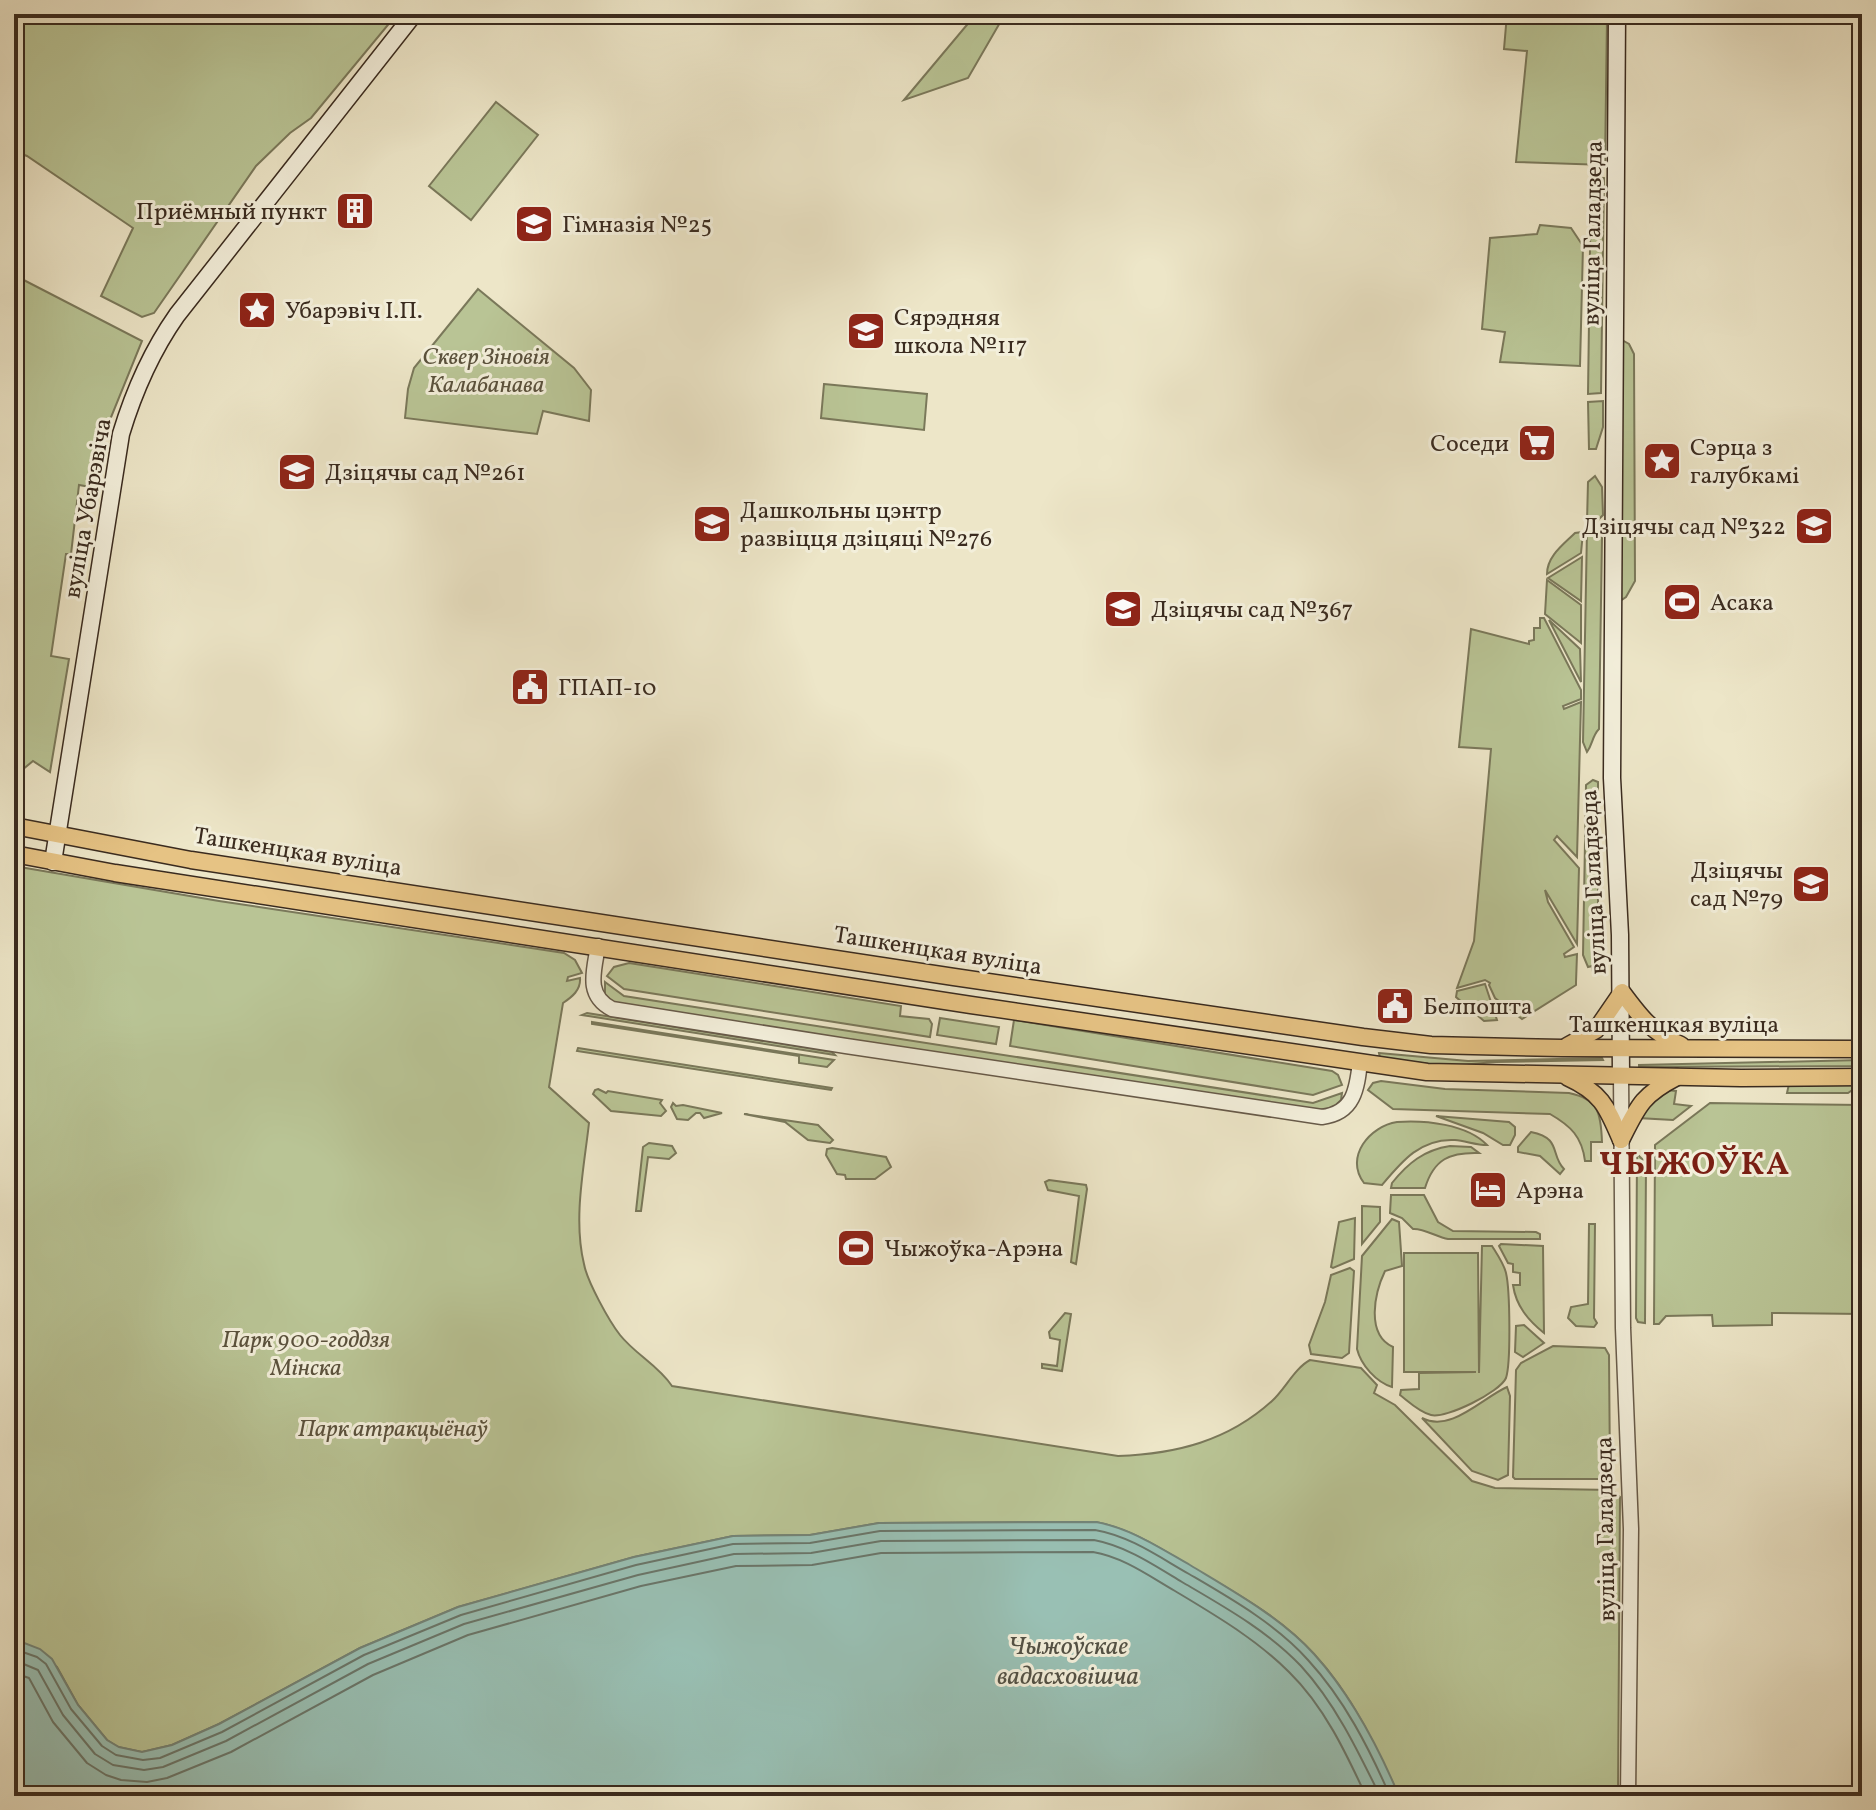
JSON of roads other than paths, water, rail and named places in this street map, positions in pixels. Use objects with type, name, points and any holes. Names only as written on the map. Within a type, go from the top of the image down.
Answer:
[{"type":"main road","name":"вуліца Убарэвіча","points":[[53,862],[121,434],[141,376],[177,315],[414,14]]},
{"type":"main road","name":"вуліца Галадзеда","points":[[1617,14],[1612,778],[1622,992],[1621,1075]]},
{"type":"main road","name":"Ташкенцкая вуліца","points":[[14,826],[191,860],[1363,1037],[1431,1045],[1862,1049]]},
{"type":"main road","name":"Ташкенцкая вуліца","points":[[14,854],[598,946],[1446,1073],[1862,1077]]},
{"type":"main road","points":[[598,946],[603,922]]},
{"type":"main road","points":[[1562,1048],[1596,1030],[1622,992],[1656,1033],[1691,1048]]},
{"type":"main road","points":[[1360,1062],[1363,1037]]},
{"type":"main road","points":[[1559,1074],[1597,1094],[1607,1107],[1621,1140]]},
{"type":"main road","points":[[1621,1140],[1643,1099],[1654,1089],[1679,1077]]},
{"type":"street","points":[[598,946],[592,981],[594,991],[601,1002],[612,1009],[846,1046],[1322,1117],[1338,1113],[1357,1091],[1360,1062]]},
{"type":"street","name":"вуліца Галадзеда","points":[[1621,1075],[1623,1328],[1631,1484],[1628,1796]]},
{"type":"water","name":"Чыжоўскае вадасховішча","points":[[1096,1522],[1133,1534],[1190,1565],[1255,1605],[1301,1641],[1352,1704],[1399,1796],[14,1796],[14,1639],[40,1649],[52,1659],[78,1705],[107,1740],[119,1747],[142,1752],[172,1745],[219,1724],[360,1648],[458,1607],[634,1557],[733,1536],[810,1535],[879,1523]]},
{"type":"place","name":"Приёмный пункт","points":[[355,211]]},
{"type":"place","name":"Гімназія №25","points":[[534,224]]},
{"type":"place","name":"Убарэвіч І.П.","points":[[257,310]]},
{"type":"place","name":"Сярэдняя школа №117","points":[[866,331]]},
{"type":"place","name":"Соседи","points":[[1537,443]]},
{"type":"place","name":"Сэрца з галубкамі","points":[[1662,461]]},
{"type":"place","name":"Дзіцячы сад №261","points":[[297,472]]},
{"type":"place","name":"Дашкольны цэнтр развіцця дзіцяці №276","points":[[712,524]]},
{"type":"place","name":"Дзіцячы сад №322","points":[[1814,526]]},
{"type":"place","name":"Асака","points":[[1682,602]]},
{"type":"place","name":"Дзіцячы сад №367","points":[[1123,609]]},
{"type":"place","name":"ГПАП-10","points":[[530,687]]},
{"type":"place","name":"Дзіцячы сад №79","points":[[1811,884]]},
{"type":"place","name":"Белпошта","points":[[1395,1006]]},
{"type":"place","name":"Арэна","points":[[1488,1190]]},
{"type":"place","name":"Чыжоўка-Арэна","points":[[856,1248]]},
{"type":"district","name":"ЧЫЖОЎКА","points":[[1695,1163]]},
{"type":"park label","name":"Сквер Зіновія Калабанава","points":[[486,370]]},
{"type":"park label","name":"Парк 900-годдзя Мінска","points":[[306,1353]]},
{"type":"park label","name":"Парк атракцыёнаў","points":[[393,1428]]}]
